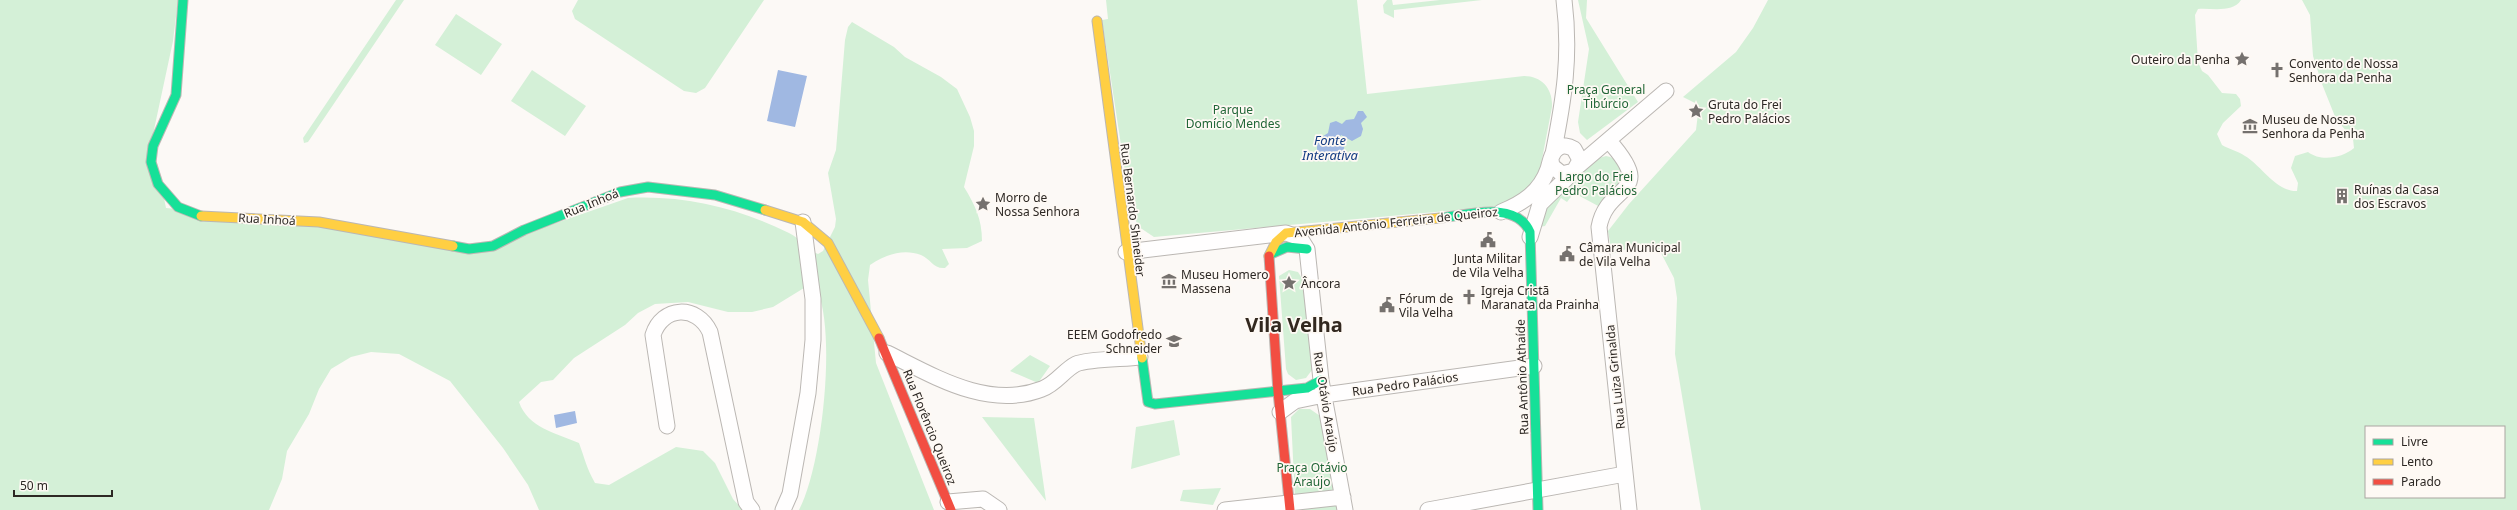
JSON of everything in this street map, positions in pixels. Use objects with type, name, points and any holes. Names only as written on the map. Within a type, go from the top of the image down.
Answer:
[{"type":"street","name":"Rua Inhoá","points":[[183,0],[176,95],[153,146],[151,162],[158,184],[178,207],[192,214],[319,222],[477,249],[493,246],[524,230],[620,192],[648,187],[715,195],[803,222],[828,243],[887,353]]},
{"type":"street","name":"Avenida Antônio Ferreira de Queiroz","points":[[1126,252],[1286,233],[1502,212],[1531,196],[1542,184],[1552,157],[1559,120],[1568,55],[1564,0]]},
{"type":"street","name":"Rua Bernardo Shineider","points":[[1097,20],[1140,357],[1148,402],[1155,404],[1278,392]]},
{"type":"street","points":[[1575,159],[1562,146],[1552,157],[1556,171],[1562,174],[1575,159],[1604,145],[1666,91]]},
{"type":"street","points":[[1559,120],[1575,159]]},
{"type":"street","name":"Rua Luiza Grinalda","points":[[1604,145],[1626,161],[1630,171],[1626,187],[1605,210],[1599,227],[1629,510]]},
{"type":"street","points":[[1530,238],[1540,204],[1575,159]]},
{"type":"street","name":"Rua Antônio Athaíde","points":[[1502,212],[1519,217],[1530,232],[1538,510]]},
{"type":"street","points":[[783,510],[790,494],[805,409],[813,340],[813,299],[803,222]]},
{"type":"street","points":[[1286,233],[1300,238],[1307,249]]},
{"type":"street","name":"Avenida Antônio Ferreira de Queiroz","points":[[1269,256],[1276,242],[1286,233]]},
{"type":"street","points":[[1250,238],[1261,244],[1269,256],[1278,392],[1290,507]]},
{"type":"street","points":[[1269,256],[1287,247],[1307,249]]},
{"type":"street","name":"Rua Otávio Araújo","points":[[1307,249],[1321,380],[1344,503]]},
{"type":"street","points":[[667,426],[653,335],[664,317],[684,311],[698,315],[710,332],[746,502],[752,510]]},
{"type":"street","points":[[887,353],[957,387],[997,395],[1022,394],[1042,389],[1057,381],[1080,363],[1140,357]]},
{"type":"street","name":"Rua Florêncio Queiroz","points":[[887,353],[949,506]]},
{"type":"street","name":"Rua Pedro Palácios","points":[[1280,412],[1295,401],[1324,395],[1534,366]]},
{"type":"street","points":[[1278,392],[1308,388],[1321,380]]},
{"type":"street","points":[[1428,510],[1626,474]]},
{"type":"street","points":[[949,506],[983,499],[999,510]]},
{"type":"street","points":[[1225,510],[1344,503]]},
{"type":"green space","points":[[0,0],[178,0],[173,41],[152,139],[166,208],[299,220],[470,253],[628,198],[690,201],[730,210],[770,224],[789,233],[810,250],[818,254],[823,251],[835,227],[836,219],[828,173],[836,150],[845,40],[848,27],[852,22],[894,47],[905,57],[941,77],[957,89],[970,117],[974,131],[974,146],[964,187],[977,212],[981,226],[982,241],[967,248],[942,249],[949,264],[945,268],[938,267],[921,255],[908,252],[901,252],[882,258],[870,265],[868,280],[876,363],[934,510],[799,510],[807,490],[820,434],[826,369],[826,339],[823,313],[818,292],[804,288],[773,307],[752,312],[728,312],[688,302],[655,304],[638,313],[625,325],[574,358],[553,380],[541,382],[519,402],[523,411],[536,424],[579,443],[595,483],[609,485],[676,447],[703,451],[715,463],[733,499],[743,510],[539,510],[528,485],[503,448],[450,381],[399,354],[371,352],[351,357],[331,369],[319,389],[309,414],[287,451],[282,479],[269,510],[0,510]]},
{"type":"green space","points":[[396,0],[404,0],[308,142],[304,143],[303,138]]},
{"type":"green space","points":[[578,0],[764,0],[705,88],[696,93],[684,91],[575,19],[572,11]]},
{"type":"green space","name":"Parque Domício Mendes","points":[[1106,0],[1357,0],[1367,94],[1524,76],[1536,78],[1541,81],[1551,95],[1552,107],[1538,180],[1521,197],[1492,207],[1154,237],[1139,227],[1131,211],[1102,20],[1108,19]]},
{"type":"green space","points":[[1387,0],[1392,0],[1393,5],[1440,0],[1482,0],[1394,10],[1394,18],[1384,13],[1383,5]]},
{"type":"green space","name":"Praça General Tibúrcio","points":[[1578,0],[1587,0],[1586,18],[1638,102],[1587,140],[1580,133],[1578,122],[1589,49]]},
{"type":"green space","points":[[1768,0],[2241,0],[2233,7],[2222,9],[2198,9],[2195,15],[2198,62],[2202,71],[2208,75],[2222,93],[2236,94],[2240,99],[2241,106],[2223,123],[2217,134],[2222,145],[2251,160],[2282,187],[2297,191],[2298,183],[2291,168],[2295,156],[2308,152],[2319,157],[2331,158],[2344,154],[2354,148],[2353,139],[2336,119],[2322,84],[2313,56],[2310,15],[2302,0],[2517,0],[2517,510],[1701,510],[1675,354],[1677,298],[1674,278],[1661,253],[1647,247],[1635,246],[1612,254],[1608,231],[1629,204],[1696,130],[1699,105],[1683,97],[1736,52],[1753,28]]},
{"type":"green space","points":[[456,14],[502,44],[481,75],[435,45]]},
{"type":"green space","points":[[532,70],[586,106],[565,136],[511,101]]},
{"type":"green space","name":"Largo do Frei Pedro Palácios","points":[[1606,156],[1614,159],[1619,164],[1622,170],[1623,178],[1600,207],[1574,193],[1567,202],[1561,198],[1545,226],[1539,227],[1545,207],[1596,159]]},
{"type":"green space","points":[[1289,270],[1298,272],[1303,280],[1312,370],[1306,378],[1296,380],[1288,374],[1286,369],[1279,276]]},
{"type":"green space","points":[[1030,355],[1050,366],[1038,383],[1010,371]]},
{"type":"green space","name":"Praça Otávio Araújo","points":[[1299,409],[1310,409],[1323,418],[1336,492],[1295,499],[1291,417]]},
{"type":"green space","points":[[982,417],[1034,418],[1046,501]]},
{"type":"green space","points":[[1174,420],[1180,455],[1131,469],[1136,427]]},
{"type":"green space","points":[[1221,488],[1213,505],[1180,501],[1183,490]]},
{"type":"green space","points":[[1339,505],[1339,510],[1302,510],[1302,508]]},
{"type":"water","points":[[778,70],[807,76],[795,127],[767,121]]},
{"type":"water","name":"Fonte Interativa","points":[[1358,111],[1363,111],[1367,117],[1361,123],[1363,129],[1361,136],[1352,141],[1341,135],[1340,137],[1344,143],[1344,149],[1339,158],[1336,160],[1323,160],[1317,153],[1317,140],[1328,133],[1330,123],[1336,121],[1342,124],[1346,120],[1354,119]]},
{"type":"water","points":[[575,411],[577,423],[556,428],[554,415]]},
{"type":"traffic: fast","points":[[183,0],[176,95],[153,146],[151,162],[158,184],[178,207],[201,216]]},
{"type":"traffic: fast","points":[[453,246],[469,249],[493,246],[524,230],[620,192],[648,187],[715,195],[765,210]]},
{"type":"traffic: fast","points":[[1440,218],[1477,213],[1502,213],[1514,216],[1523,222],[1530,232],[1538,510]]},
{"type":"traffic: fast","points":[[1271,254],[1287,247],[1307,249]]},
{"type":"traffic: fast","points":[[1142,358],[1148,402],[1155,404],[1307,388],[1321,380]]},
{"type":"traffic: slow","points":[[1097,21],[1142,358]]},
{"type":"traffic: slow","points":[[765,210],[803,222],[828,243],[879,338]]},
{"type":"traffic: slow","points":[[201,216],[319,222],[453,246]]},
{"type":"traffic: slow","points":[[1269,256],[1276,242],[1286,233],[1440,218]]},
{"type":"traffic: jam","points":[[1269,256],[1278,392],[1290,510]]},
{"type":"traffic: jam","points":[[879,338],[951,510]]},
{"type":"place","name":"Outeiro da Penha","points":[[2242,59]]},
{"type":"place","name":"Convento de Nossa Senhora da Penha","points":[[2277,70]]},
{"type":"place","name":"Gruta do Frei Pedro Palácios","points":[[1696,111]]},
{"type":"place","name":"Museu de Nossa Senhora da Penha","points":[[2250,126]]},
{"type":"place","name":"Ruínas da Casa dos Escravos","points":[[2342,196]]},
{"type":"place","name":"Morro de Nossa Senhora","points":[[983,204]]},
{"type":"place","name":"Junta Militar de Vila Velha","points":[[1488,240]]},
{"type":"place","name":"Câmara Municipal de Vila Velha","points":[[1567,254]]},
{"type":"place","name":"Museu Homero Massena","points":[[1169,281]]},
{"type":"place","name":"Âncora","points":[[1289,283]]},
{"type":"place","name":"Igreja Cristã Maranata da Prainha","points":[[1469,297]]},
{"type":"place","name":"Fórum de Vila Velha","points":[[1387,305]]},
{"type":"place","name":"EEEM Godofredo Schneider","points":[[1174,341]]},
{"type":"district","name":"Vila Velha","points":[[1294,324]]}]
